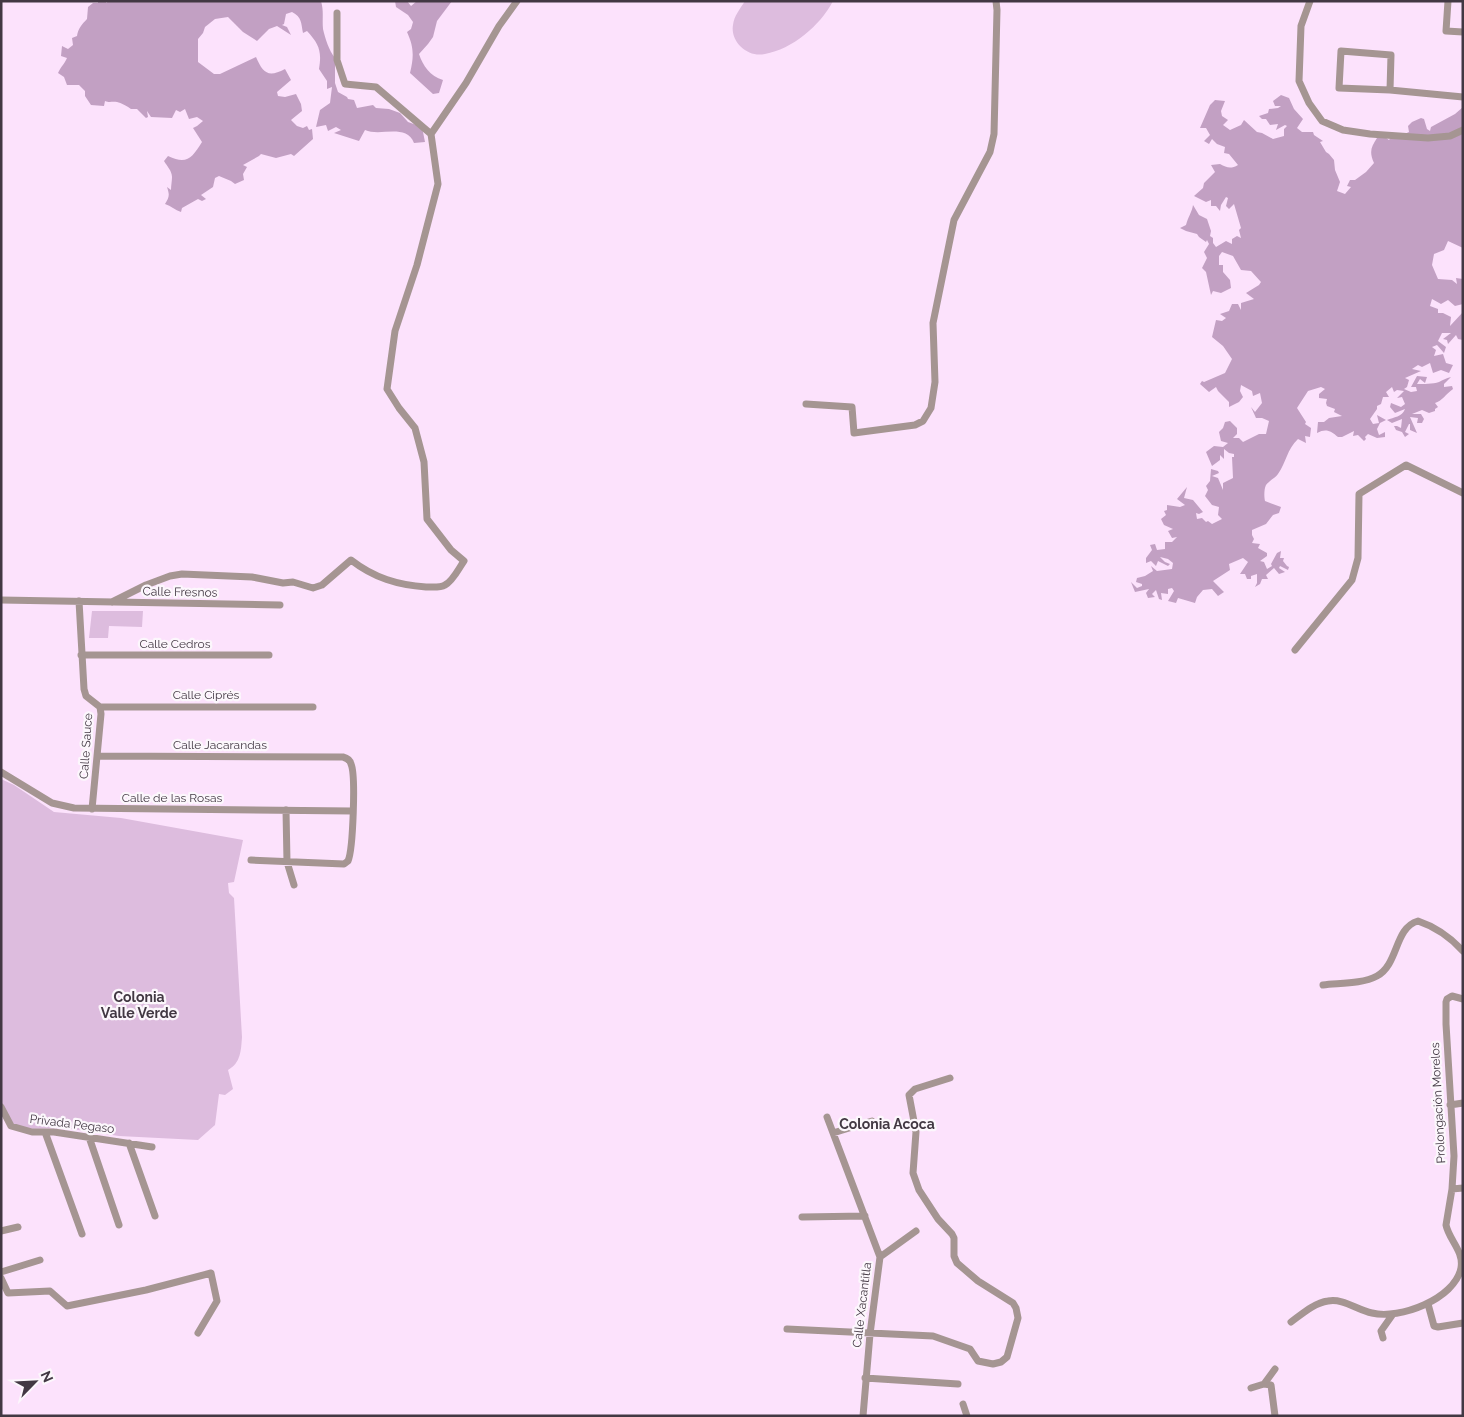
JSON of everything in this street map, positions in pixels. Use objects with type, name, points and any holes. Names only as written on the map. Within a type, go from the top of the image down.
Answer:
[{"type":"street","points":[[431,134],[466,83],[499,26],[517,1]]},
{"type":"street","points":[[806,404],[852,408],[854,433],[915,425],[924,421],[931,408],[935,382],[934,323],[954,220],[990,152],[994,134],[996,1]]},
{"type":"street","points":[[1310,1],[1302,26],[1299,81],[1309,103],[1322,121],[1343,130],[1428,138],[1450,136],[1463,130]]},
{"type":"street","points":[[1448,1],[1446,31],[1463,32]]},
{"type":"street","points":[[112,602],[146,585],[170,576],[182,574],[252,577],[283,583],[293,582],[313,588],[322,585],[351,560],[364,570],[391,582],[436,588],[444,586],[449,582],[464,561],[451,550],[426,519],[424,462],[415,428],[387,389],[395,331],[417,265],[438,184],[431,134],[376,87],[345,84],[337,60],[337,13]]},
{"type":"street","points":[[1390,90],[1391,55],[1341,51],[1339,88],[1390,90],[1463,97]]},
{"type":"street","points":[[1295,650],[1352,580],[1358,558],[1359,494],[1406,465],[1463,493]]},
{"type":"street","name":"Calle Fresnos","points":[[1,600],[280,605]]},
{"type":"street","name":"Calle Sauce","points":[[79,601],[84,689],[86,696],[100,706],[101,714],[92,809]]},
{"type":"street","name":"Calle Cedros","points":[[81,655],[269,655]]},
{"type":"street","name":"Calle Ciprés","points":[[100,706],[313,707]]},
{"type":"street","name":"Calle Jacarandas","points":[[97,756],[343,757],[349,760],[352,768],[352,811]]},
{"type":"street","name":"Calle de las Rosas","points":[[1,772],[52,804],[74,808],[352,811]]},
{"type":"street","points":[[286,810],[287,862],[294,885]]},
{"type":"street","points":[[251,860],[344,864],[350,859],[352,811]]},
{"type":"street","points":[[1323,985],[1366,979],[1378,975],[1393,957],[1406,927],[1418,921],[1440,930],[1463,952]]},
{"type":"street","name":"Prolongación Morelos","points":[[1428,1304],[1452,1286],[1461,1268],[1460,1254],[1446,1225],[1452,1189],[1454,1156],[1446,1002],[1447,998],[1452,996],[1463,1000]]},
{"type":"street","points":[[787,1329],[933,1336],[970,1349],[978,1361],[984,1363],[1000,1362],[1007,1357],[1018,1318],[1016,1308],[1013,1303],[978,1281],[957,1262],[954,1256],[954,1238],[938,1219],[919,1190],[913,1173],[916,1132],[909,1095],[915,1089],[950,1078]]},
{"type":"street","points":[[1450,1105],[1463,1103]]},
{"type":"street","name":"Privada Pegaso","points":[[1,1107],[11,1126],[32,1132],[54,1132],[89,1136],[152,1146]]},
{"type":"street","name":"Calle Xacantitla","points":[[827,1117],[880,1257],[865,1378],[863,1416]]},
{"type":"street","points":[[833,1133],[872,1121]]},
{"type":"street","points":[[45,1132],[82,1234]]},
{"type":"street","points":[[89,1136],[118,1225]]},
{"type":"street","points":[[129,1143],[155,1216]]},
{"type":"street","points":[[1452,1189],[1463,1188]]},
{"type":"street","points":[[802,1217],[865,1216]]},
{"type":"street","points":[[1,1231],[18,1227]]},
{"type":"street","points":[[880,1257],[916,1231]]},
{"type":"street","points":[[1,1272],[40,1260]]},
{"type":"street","points":[[1,1278],[8,1293],[50,1291],[67,1306],[146,1290],[212,1273],[217,1301],[198,1333]]},
{"type":"street","points":[[1291,1322],[1318,1304],[1337,1301],[1372,1314],[1393,1314],[1428,1304],[1434,1326],[1463,1323]]},
{"type":"street","points":[[1383,1338],[1381,1331],[1393,1314]]},
{"type":"street","points":[[1264,1384],[1275,1369]]},
{"type":"street","points":[[865,1378],[958,1384]]},
{"type":"street","points":[[1251,1388],[1264,1384],[1271,1385],[1275,1416]]},
{"type":"street","points":[[963,1404],[968,1416]]},
{"type":"shaded area","points":[[98,1],[106,1],[106,3],[109,1],[321,1],[324,33],[335,58],[335,83],[338,92],[348,99],[354,100],[357,108],[373,105],[376,108],[389,109],[400,113],[408,122],[422,127],[425,142],[414,143],[410,137],[399,132],[371,132],[365,130],[359,141],[334,133],[341,130],[336,127],[328,131],[326,125],[316,127],[320,110],[330,103],[332,87],[327,89],[327,81],[319,69],[320,52],[317,44],[307,31],[303,33],[299,18],[292,12],[286,14],[284,24],[282,25],[287,27],[291,35],[277,26],[269,29],[257,41],[243,32],[228,17],[215,19],[205,27],[198,39],[198,62],[214,74],[220,74],[256,57],[261,67],[267,72],[274,73],[285,69],[291,80],[277,92],[278,96],[285,97],[296,94],[302,111],[291,120],[297,126],[303,128],[307,126],[309,130],[312,129],[313,139],[294,156],[291,154],[276,158],[261,154],[243,165],[247,167],[243,174],[244,180],[235,184],[219,176],[215,178],[213,187],[201,195],[206,199],[202,201],[198,199],[182,208],[181,212],[165,204],[169,196],[167,187],[171,190],[172,177],[164,161],[168,156],[184,160],[192,156],[202,142],[193,128],[203,121],[197,117],[189,119],[185,109],[180,112],[176,110],[172,118],[151,117],[147,111],[148,117],[146,118],[137,109],[131,109],[117,102],[105,101],[104,106],[91,105],[85,96],[85,91],[79,85],[67,85],[64,77],[58,73],[67,58],[61,56],[62,46],[68,49],[73,45],[72,38],[77,36],[80,27],[87,19],[88,7],[93,3],[98,3]]},
{"type":"shaded area","points":[[395,1],[407,1],[411,6],[417,1],[452,1],[437,21],[433,37],[419,54],[428,70],[434,76],[443,80],[439,93],[433,94],[410,73],[413,52],[407,32],[411,29],[413,22],[408,15],[396,7]]},
{"type":"shaded area","points":[[745,1],[833,1],[821,19],[795,42],[775,51],[759,55],[752,54],[741,47],[734,37],[733,25]]},
{"type":"shaded area","points":[[1281,95],[1289,98],[1294,109],[1303,119],[1297,128],[1302,132],[1313,132],[1314,135],[1323,141],[1320,142],[1334,160],[1335,170],[1340,182],[1337,191],[1345,194],[1351,187],[1347,186],[1350,180],[1355,180],[1374,163],[1371,150],[1377,138],[1385,137],[1389,140],[1394,133],[1402,135],[1409,132],[1408,126],[1421,118],[1424,119],[1427,129],[1430,131],[1431,127],[1455,114],[1463,107],[1463,248],[1448,241],[1444,250],[1434,254],[1432,265],[1438,279],[1452,280],[1457,284],[1456,278],[1463,279],[1463,304],[1455,306],[1448,300],[1441,304],[1432,299],[1430,306],[1438,309],[1438,313],[1451,317],[1450,326],[1463,312],[1463,340],[1458,339],[1456,335],[1448,344],[1447,340],[1443,339],[1451,333],[1442,333],[1438,341],[1446,347],[1444,353],[1437,345],[1432,347],[1436,350],[1434,356],[1443,354],[1446,363],[1453,365],[1449,373],[1441,370],[1433,373],[1430,363],[1422,367],[1418,365],[1412,369],[1421,371],[1405,378],[1409,380],[1407,387],[1404,389],[1411,392],[1417,391],[1416,387],[1411,387],[1417,376],[1427,377],[1425,383],[1420,379],[1417,384],[1437,383],[1451,377],[1444,384],[1444,387],[1452,386],[1453,389],[1435,403],[1438,407],[1435,411],[1429,413],[1422,410],[1412,414],[1421,414],[1424,419],[1422,423],[1417,423],[1418,418],[1410,417],[1417,433],[1410,430],[1409,424],[1405,432],[1409,434],[1405,437],[1394,426],[1401,428],[1402,419],[1392,423],[1387,420],[1400,415],[1405,409],[1395,413],[1390,407],[1391,403],[1401,407],[1405,404],[1402,397],[1397,398],[1404,391],[1397,390],[1394,392],[1392,387],[1386,392],[1389,397],[1383,397],[1381,404],[1377,406],[1370,419],[1373,424],[1379,423],[1377,415],[1386,420],[1380,423],[1377,429],[1379,435],[1385,432],[1385,437],[1377,438],[1368,434],[1364,441],[1358,435],[1353,436],[1354,431],[1342,437],[1338,437],[1328,431],[1317,433],[1318,422],[1342,416],[1334,412],[1335,409],[1327,406],[1327,399],[1319,398],[1319,394],[1325,389],[1321,387],[1308,391],[1297,408],[1306,422],[1305,424],[1311,428],[1310,437],[1305,436],[1306,443],[1298,439],[1294,443],[1278,474],[1266,485],[1265,501],[1281,507],[1279,513],[1273,515],[1266,524],[1252,530],[1254,539],[1252,543],[1260,544],[1258,548],[1267,553],[1267,556],[1260,561],[1264,562],[1267,569],[1272,566],[1271,564],[1277,553],[1281,551],[1280,558],[1284,558],[1283,561],[1289,567],[1288,570],[1280,566],[1279,568],[1285,572],[1279,574],[1274,568],[1266,575],[1268,579],[1262,579],[1260,584],[1255,587],[1257,574],[1251,576],[1251,579],[1247,579],[1245,574],[1240,574],[1248,562],[1243,558],[1229,564],[1230,570],[1213,581],[1224,592],[1218,596],[1212,589],[1203,590],[1195,603],[1178,598],[1176,603],[1168,601],[1174,591],[1172,588],[1168,589],[1168,594],[1161,593],[1162,600],[1159,599],[1156,590],[1152,594],[1155,597],[1148,598],[1146,593],[1149,589],[1135,592],[1131,582],[1137,588],[1142,586],[1142,584],[1136,582],[1137,578],[1153,571],[1151,566],[1157,571],[1172,569],[1173,563],[1168,559],[1160,557],[1170,564],[1168,566],[1158,561],[1156,566],[1151,561],[1146,563],[1146,558],[1152,550],[1150,545],[1155,544],[1157,550],[1165,549],[1165,542],[1172,542],[1177,537],[1172,538],[1168,531],[1173,529],[1164,525],[1161,519],[1166,515],[1164,511],[1167,510],[1167,505],[1180,507],[1185,505],[1177,499],[1187,487],[1184,498],[1193,500],[1203,512],[1196,513],[1197,519],[1202,518],[1212,524],[1222,519],[1218,515],[1219,507],[1212,505],[1205,496],[1208,490],[1206,486],[1210,481],[1211,469],[1218,471],[1219,473],[1212,476],[1218,478],[1223,490],[1223,483],[1233,478],[1232,457],[1234,457],[1234,454],[1224,449],[1224,459],[1220,455],[1220,460],[1212,466],[1206,452],[1214,446],[1223,447],[1228,443],[1221,441],[1219,432],[1225,422],[1230,421],[1237,428],[1237,434],[1233,438],[1239,438],[1243,442],[1259,434],[1266,434],[1269,421],[1256,418],[1251,407],[1255,412],[1262,403],[1260,393],[1253,396],[1252,391],[1241,385],[1240,391],[1243,397],[1239,402],[1229,407],[1229,402],[1216,387],[1209,392],[1200,384],[1202,381],[1204,382],[1225,373],[1232,359],[1223,346],[1212,337],[1216,320],[1222,321],[1226,318],[1220,314],[1229,311],[1232,304],[1238,304],[1241,310],[1241,303],[1254,299],[1246,293],[1261,282],[1251,271],[1241,270],[1233,256],[1222,252],[1219,256],[1219,265],[1223,265],[1223,272],[1230,280],[1231,288],[1221,293],[1213,291],[1211,295],[1206,272],[1202,268],[1207,258],[1204,252],[1209,244],[1207,240],[1206,242],[1197,234],[1180,228],[1186,225],[1193,205],[1199,215],[1207,219],[1211,231],[1210,236],[1213,238],[1213,243],[1216,247],[1226,241],[1232,244],[1232,239],[1237,236],[1241,238],[1239,230],[1241,228],[1234,204],[1229,209],[1226,206],[1228,198],[1226,197],[1221,205],[1220,211],[1216,206],[1211,206],[1211,200],[1206,202],[1194,196],[1203,188],[1204,183],[1215,172],[1211,165],[1220,164],[1229,168],[1238,165],[1229,154],[1224,153],[1225,147],[1217,144],[1212,139],[1209,144],[1204,141],[1210,135],[1206,128],[1200,128],[1210,105],[1215,100],[1225,101],[1221,111],[1222,116],[1228,120],[1223,125],[1230,130],[1241,125],[1244,120],[1257,132],[1273,139],[1284,136],[1284,129],[1287,126],[1285,125],[1276,130],[1278,124],[1270,125],[1266,119],[1262,119],[1259,116],[1268,113],[1269,109],[1281,106],[1275,106],[1273,101]]},
{"type":"shaded area","points":[[92,611],[143,611],[142,627],[109,626],[108,638],[89,638]]},
{"type":"shaded area","points":[[1,779],[14,785],[54,812],[121,818],[243,840],[234,882],[228,883],[229,893],[234,898],[242,1037],[241,1051],[236,1064],[228,1070],[233,1089],[225,1095],[219,1094],[215,1125],[198,1140],[119,1136],[65,1128],[29,1129],[11,1125],[1,1103]]},
{"type":"district","name":"Colonia Valle Verde","points":[[139,1006]]},
{"type":"district","name":"Colonia Acoca","points":[[887,1124]]}]
